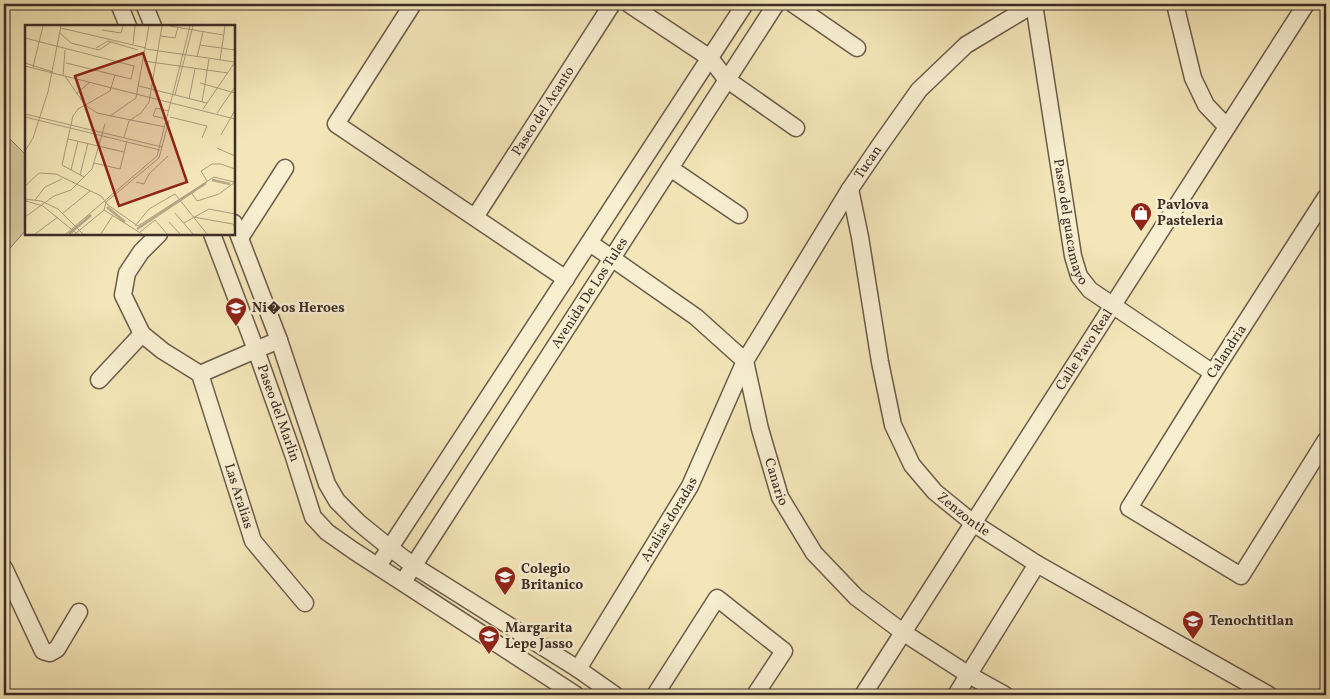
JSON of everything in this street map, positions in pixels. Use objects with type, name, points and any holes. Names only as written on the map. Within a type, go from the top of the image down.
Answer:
[{"type":"street","points":[[118,4],[128,25]]},
{"type":"street","points":[[144,4],[153,25]]},
{"type":"street","points":[[413,4],[336,124],[566,279]]},
{"type":"street","name":"Paseo del Acanto","points":[[475,217],[612,4]]},
{"type":"street","points":[[629,4],[710,58],[726,79],[796,128]]},
{"type":"street","name":"Avenida De Los Tules","points":[[378,566],[745,4]]},
{"type":"street","name":"Avenida De Los Tules","points":[[403,582],[776,4]]},
{"type":"street","points":[[793,4],[858,48]]},
{"type":"street","name":"Tucan","points":[[746,361],[850,189],[919,90],[966,44],[1034,4]]},
{"type":"street","name":"Paseo del guacamayo","points":[[1034,4],[1073,256],[1079,276],[1090,290],[1213,373]]},
{"type":"street","points":[[1175,4],[1193,78],[1206,105],[1228,127]]},
{"type":"street","name":"Calle Pavo Real","points":[[863,695],[1306,4]]},
{"type":"street","points":[[237,231],[285,168]]},
{"type":"street","points":[[670,168],[738,215]]},
{"type":"street","name":"Zenzontle","points":[[850,189],[860,237],[880,362],[893,424],[912,465],[936,492],[973,524],[1244,689],[1269,695]]},
{"type":"street","name":"Calandria","points":[[1326,197],[1129,508],[1241,576],[1326,440]]},
{"type":"street","name":"Paseo del Marlin","points":[[237,231],[279,340],[327,484],[337,501],[358,522],[414,566],[578,669],[615,695]]},
{"type":"street","points":[[158,235],[141,252],[127,273],[123,295],[142,334],[163,351],[200,374],[279,340]]},
{"type":"street","name":"Paseo del Marlin","points":[[212,235],[294,454],[313,517],[327,532],[576,695]]},
{"type":"street","points":[[590,243],[696,317],[746,361]]},
{"type":"street","points":[[99,380],[142,334]]},
{"type":"street","name":"Canario","points":[[746,361],[760,429],[780,497],[814,553],[856,597],[904,633],[969,675],[1005,695]]},
{"type":"street","name":"Aralias doradas","points":[[578,669],[690,486],[746,361]]},
{"type":"street","name":"Las Aralias","points":[[200,374],[253,541],[305,603]]},
{"type":"street","points":[[956,695],[1038,564]]},
{"type":"street","points":[[4,568],[43,651],[50,653],[57,649],[79,612]]},
{"type":"street","points":[[655,695],[717,598],[784,651],[756,695]]},
{"type":"shaded area","points":[[4,133],[25,154],[25,231],[4,255]]},
{"type":"place","name":"Pavlova Pasteleria","points":[[1141,232]]},
{"type":"place","name":"Ni�os Heroes","points":[[236,327]]},
{"type":"place","name":"Colegio Britanico","points":[[505,596]]},
{"type":"place","name":"Tenochtitlan","points":[[1193,640]]},
{"type":"place","name":"Margarita Lepe Jasso","points":[[489,655]]}]
